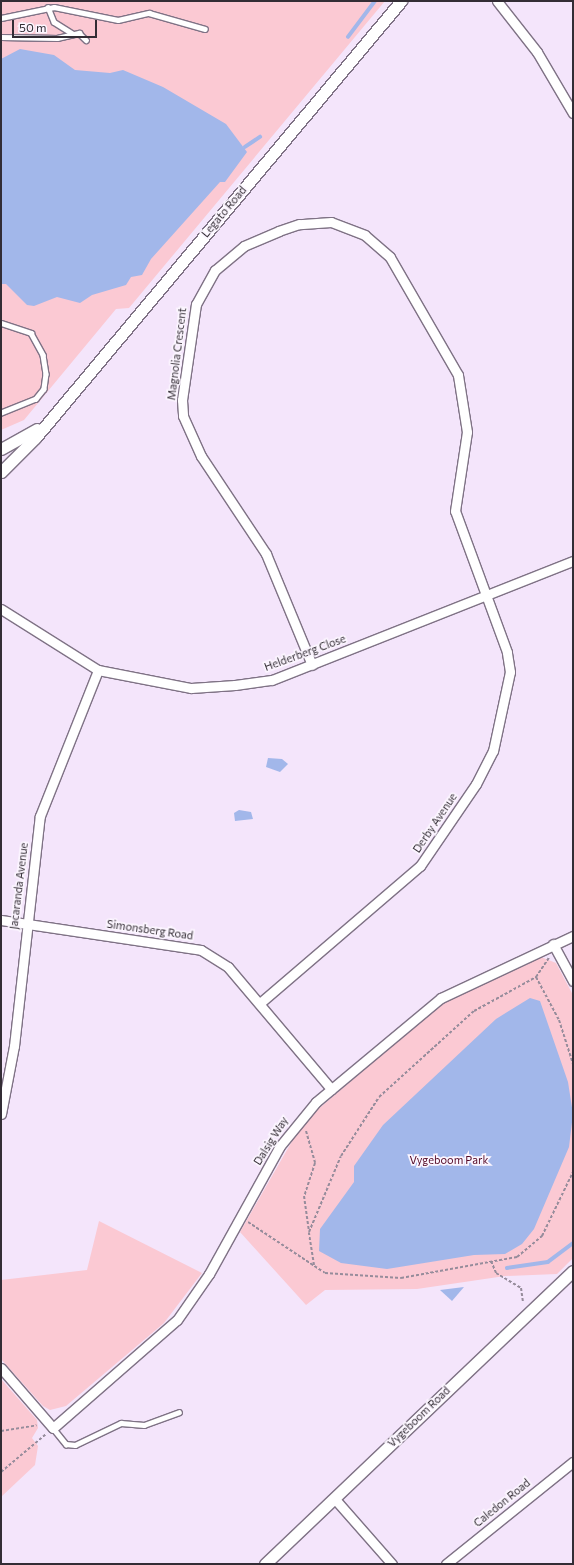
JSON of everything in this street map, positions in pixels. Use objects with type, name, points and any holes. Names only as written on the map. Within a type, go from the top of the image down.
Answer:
[{"type":"street","name":"Legato Road","points":[[1,472],[47,423],[401,1]]},
{"type":"street","points":[[497,1],[537,52],[573,113]]},
{"type":"street","name":"Magnolia Crescent","points":[[312,665],[266,554],[191,437],[182,400],[192,325],[204,285],[227,257],[279,231],[299,224],[331,222],[365,234],[380,246],[458,375],[467,432],[454,511],[486,595]]},
{"type":"street","name":"Legato Road","points":[[1,449],[47,423]]},
{"type":"street","name":"Helderberg Close","points":[[1,609],[98,670],[191,688],[272,680],[573,561]]},
{"type":"street","name":"Derby Avenue","points":[[260,1004],[420,866],[476,784],[499,732],[510,672],[507,652],[486,595]]},
{"type":"street","name":"Jacaranda Avenue","points":[[1,1114],[14,1046],[26,922],[43,806],[98,670]]},
{"type":"street","name":"Simonsberg Road","points":[[1,920],[26,922],[201,950],[228,967],[331,1089]]},
{"type":"street","name":"Dalsig Way","points":[[51,1426],[177,1320],[209,1274],[280,1146],[302,1116],[331,1089],[441,998],[555,947],[573,936]]},
{"type":"street","points":[[555,947],[573,981]]},
{"type":"street","name":"Vygeboom Road","points":[[265,1564],[573,1271]]},
{"type":"street","points":[[1,1368],[51,1426]]},
{"type":"street","name":"Caledon Road","points":[[446,1564],[573,1462]]},
{"type":"street","points":[[334,1498],[392,1564]]},
{"type":"lane","points":[[1,18],[48,7],[118,20],[149,13],[205,29]]},
{"type":"lane","points":[[48,7],[54,22],[74,34]]},
{"type":"lane","points":[[1,37],[57,38],[81,34],[86,40]]},
{"type":"lane","points":[[1,323],[31,333],[43,355],[46,374],[44,389],[36,400],[1,413]]},
{"type":"lane","points":[[51,1426],[66,1444],[75,1445],[120,1423],[144,1425],[179,1412]]},
{"type":"path","points":[[309,1232],[341,1156],[379,1097],[474,1011],[536,977],[555,947]]},
{"type":"path","points":[[536,977],[559,1020],[573,1064]]},
{"type":"path","points":[[302,1116],[315,1163],[304,1196],[314,1265]]},
{"type":"path","points":[[241,1217],[325,1273],[401,1278],[517,1257],[542,1236],[573,1172]]},
{"type":"path","points":[[491,1261],[496,1272],[521,1288],[524,1317]]},
{"type":"path","points":[[1,1430],[51,1426]]},
{"type":"path","points":[[1,1472],[51,1426]]},
{"type":"green space","points":[[1,1],[385,1],[129,308],[116,309],[24,420],[1,430]]},
{"type":"green space","name":"Vygeboom Park","points":[[541,957],[556,963],[573,995],[573,1258],[557,1274],[505,1276],[417,1289],[325,1290],[306,1305],[240,1232],[295,1136],[316,1111],[435,1009],[462,992]]},
{"type":"green space","points":[[99,1221],[202,1273],[164,1323],[66,1406],[50,1410],[43,1406],[1,1359],[1,1280],[87,1270]]},
{"type":"green space","points":[[1,1379],[37,1420],[38,1428],[32,1438],[38,1446],[35,1465],[1,1497]]},
{"type":"water","points":[[20,49],[54,55],[75,70],[110,73],[123,70],[163,87],[226,124],[247,152],[225,182],[220,182],[151,259],[142,275],[131,277],[126,285],[92,295],[80,303],[57,297],[34,306],[27,305],[6,284],[1,284],[1,59]]},
{"type":"water","points":[[268,758],[282,759],[288,764],[280,772],[266,767]]},
{"type":"water","points":[[239,810],[251,812],[253,819],[235,821],[234,813]]},
{"type":"water","points":[[530,998],[540,1001],[568,1082],[573,1114],[569,1147],[534,1229],[522,1244],[505,1254],[474,1255],[387,1269],[341,1263],[319,1251],[320,1229],[354,1182],[354,1166],[383,1125],[496,1019]]},
{"type":"water","points":[[464,1287],[452,1301],[440,1290]]},
{"type":"waterway","points":[[348,37],[375,1]]},
{"type":"waterway","points":[[245,147],[260,137]]},
{"type":"waterway","points":[[507,1268],[548,1262],[573,1243]]}]
